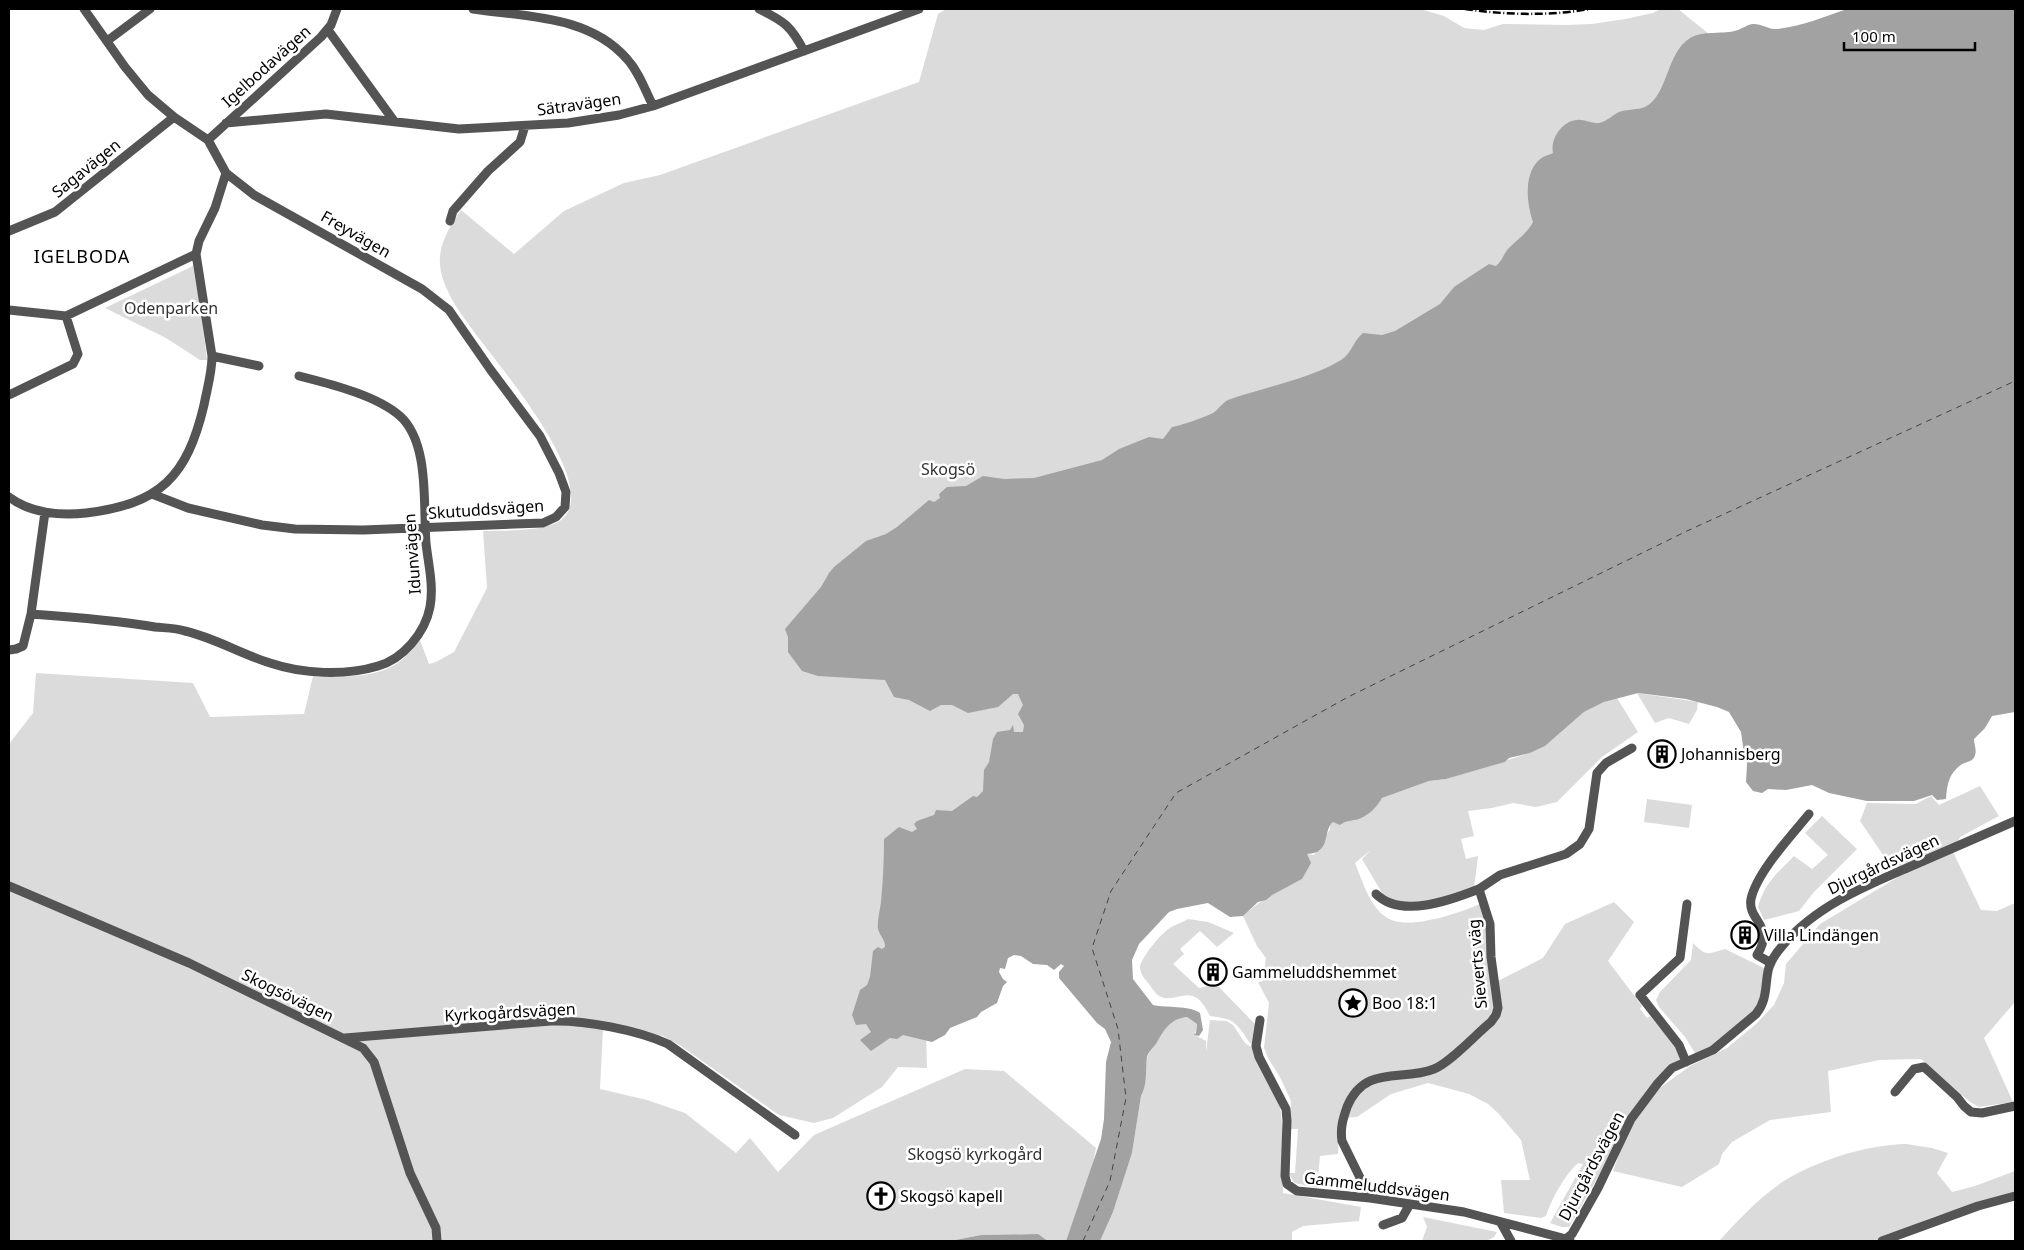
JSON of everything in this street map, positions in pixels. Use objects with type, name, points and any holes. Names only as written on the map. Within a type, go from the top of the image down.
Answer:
[{"type":"street","name":"Freyvägen","points":[[84,9],[148,94],[174,116],[208,140],[226,174],[254,195],[422,289],[449,310],[540,436],[551,455],[566,492],[565,507],[556,517]]},
{"type":"street","points":[[107,41],[150,9]]},
{"type":"street","name":"Igelbodavägen","points":[[208,140],[328,30],[334,19],[336,9]]},
{"type":"street","points":[[473,9],[545,18],[572,24],[589,31],[611,44],[627,59],[638,74],[653,106]]},
{"type":"street","points":[[759,9],[779,19],[794,32],[804,51]]},
{"type":"street","name":"Sätravägen","points":[[226,123],[326,114],[459,129],[568,123],[619,115],[653,106],[919,9]]},
{"type":"street","points":[[328,30],[394,121]]},
{"type":"street","name":"Sagavägen","points":[[9,231],[55,212],[174,116]]},
{"type":"street","points":[[450,221],[453,211],[488,171],[520,142],[525,126]]},
{"type":"street","points":[[9,498],[45,512],[75,514],[112,509],[143,500],[178,470],[194,442],[212,367],[212,356],[196,254],[199,242],[215,208],[226,174]]},
{"type":"street","points":[[9,310],[66,316],[196,254]]},
{"type":"street","points":[[9,395],[73,364],[77,359],[78,354],[66,316]]},
{"type":"street","points":[[212,356],[259,366]]},
{"type":"street","name":"Idunvägen","points":[[31,614],[115,620],[183,630],[207,637],[271,664],[299,670],[337,673],[359,671],[394,660],[406,650],[417,636],[424,622],[430,607],[431,588],[425,528],[423,476],[420,454],[410,427],[400,416],[382,404],[339,386],[299,376]]},
{"type":"street","name":"Skutuddsvägen","points":[[152,494],[188,508],[262,525],[295,529],[425,528],[481,524],[543,523],[556,517]]},
{"type":"street","points":[[12,650],[23,646],[31,614],[45,512]]},
{"type":"street","points":[[1376,894],[1385,902],[1408,906],[1444,902],[1479,889],[1500,875],[1566,854],[1580,844],[1590,829],[1597,773],[1606,763],[1632,748]]},
{"type":"street","points":[[1771,963],[1757,955],[1762,946],[1763,932],[1760,922],[1751,910],[1751,899],[1755,888],[1774,858],[1809,814]]},
{"type":"street","name":"Djurgårdsvägen","points":[[1568,1241],[1598,1188],[1631,1119],[1672,1068],[1713,1050],[1756,1014],[1765,998],[1771,963],[1784,943],[1799,929],[1838,900],[2015,820]]},
{"type":"street","name":"Skogsövägen","points":[[9,886],[188,963],[363,1048],[374,1062],[410,1174],[436,1228],[437,1241]]},
{"type":"street","name":"Sieverts väg","points":[[1370,1198],[1342,1141],[1343,1119],[1354,1096],[1371,1080],[1433,1069],[1443,1064],[1491,1022],[1496,1015],[1498,1008],[1491,957],[1490,924],[1479,889]]},
{"type":"street","points":[[1686,1062],[1678,1045],[1640,995],[1680,958],[1687,904]]},
{"type":"street","name":"Kyrkogårdsvägen","points":[[344,1038],[568,1020],[653,1037],[668,1044],[795,1135]]},
{"type":"street","name":"Gammeluddsvägen","points":[[1260,1020],[1256,1046],[1259,1057],[1281,1098],[1286,1115],[1285,1176],[1287,1184],[1297,1191],[1370,1198],[1464,1212],[1568,1241]]},
{"type":"street","points":[[1895,1092],[1914,1069],[1924,1068],[1971,1112],[1982,1113],[2015,1106]]},
{"type":"street","points":[[1882,1241],[1978,1206],[2015,1196]]},
{"type":"street","points":[[1383,1225],[1402,1218],[1410,1204]]},
{"type":"street","points":[[1500,1223],[1511,1241]]},
{"type":"green space","name":"Skogsö","points":[[946,9],[1420,9],[1444,16],[1464,28],[1484,30],[1503,24],[1592,24],[1653,13],[1661,9],[1678,9],[1872,165],[925,990],[927,1068],[898,1067],[882,1087],[833,1118],[814,1123],[779,1115],[681,1046],[663,1036],[634,1029],[603,1028],[600,1089],[647,1100],[685,1113],[736,1153],[750,1138],[778,1172],[814,1135],[965,1069],[1004,1071],[1096,1148],[1093,1164],[1066,1241],[1048,1241],[1038,1234],[981,1235],[950,1241],[9,1241],[9,744],[33,713],[36,673],[193,683],[210,717],[304,714],[313,676],[357,676],[378,672],[398,663],[420,640],[429,664],[454,652],[487,588],[483,531],[522,530],[550,525],[558,522],[570,506],[569,483],[559,456],[522,395],[462,315],[452,299],[441,274],[440,258],[443,243],[461,210],[514,254],[564,211],[624,183],[660,175],[919,82],[938,14]]},
{"type":"green space","name":"Odenparken","points":[[193,266],[207,360],[200,360],[166,338],[105,308]]},
{"type":"green space","points":[[1637,693],[1698,702],[1697,710],[1689,724],[1669,718],[1655,723]]},
{"type":"green space","points":[[1617,698],[1638,732],[1602,757],[1557,802],[1536,807],[1513,803],[1468,811],[1474,836],[1461,839],[1466,859],[1478,856],[1474,888],[1430,901],[1396,901],[1385,898],[1362,859],[1372,849],[1355,863],[1375,907],[1380,913],[1395,921],[1406,923],[1433,920],[1480,904],[1486,922],[1492,984],[1543,958],[1565,924],[1614,902],[1634,922],[1608,961],[1642,1006],[1640,1009],[1647,1018],[1650,1016],[1679,1050],[1682,1061],[1624,1124],[1602,1170],[1569,1227],[1550,1223],[1583,1164],[1578,1163],[1563,1181],[1546,1216],[1541,1218],[1504,1213],[1501,1180],[1530,1180],[1521,1140],[1488,1104],[1469,1094],[1428,1083],[1391,1094],[1357,1117],[1340,1118],[1338,1154],[1320,1156],[1317,1188],[1295,1183],[1288,1173],[1295,1173],[1298,1129],[1290,1129],[1291,1101],[1264,1048],[1269,1003],[1258,982],[1263,981],[1266,958],[1257,946],[1243,916],[1263,900],[1302,879],[1307,854],[1314,855],[1333,822],[1358,819],[1382,798],[1429,781],[1446,779],[1530,753],[1545,746],[1584,712]]},
{"type":"green space","points":[[1980,786],[1999,816],[1960,837],[1953,852],[1981,910],[1997,911],[2015,903],[2015,1002],[1984,1038],[2013,1102],[1979,1107],[1970,1102],[1921,1059],[1879,1060],[1828,1071],[1831,1112],[1770,1120],[1732,1142],[1722,1154],[1719,1164],[1682,1187],[1613,1171],[1629,1127],[1661,1087],[1690,1066],[1727,1048],[1756,1024],[1774,1005],[1784,983],[1786,964],[1820,924],[1898,877],[1860,821],[1867,803],[1916,804],[1931,796],[1939,805]]},
{"type":"green space","points":[[1647,799],[1692,805],[1689,828],[1644,822]]},
{"type":"green space","points":[[1822,816],[1857,849],[1814,892],[1799,911],[1764,920],[1758,907],[1764,891],[1772,879],[1794,856],[1812,869],[1828,855],[1805,833]]},
{"type":"green space","points":[[1188,919],[1208,922],[1234,933],[1217,947],[1200,931],[1180,949],[1184,954],[1173,964],[1199,988],[1216,984],[1256,1025],[1254,1044],[1250,1043],[1234,1023],[1210,1016],[1197,998],[1191,996],[1166,998],[1159,996],[1143,976],[1140,967],[1141,963],[1151,947],[1167,930]]},
{"type":"green space","points":[[1693,943],[1705,953],[1725,949],[1764,968],[1760,1002],[1755,1010],[1711,1047],[1695,1053],[1685,1037],[1659,1007],[1656,1000],[1660,992],[1691,960]]},
{"type":"green space","points":[[1187,1017],[1197,1024],[1195,1035],[1206,1041],[1206,1052],[1210,1020],[1226,1021],[1233,1025],[1245,1043],[1254,1049],[1280,1105],[1283,1135],[1283,1193],[1361,1207],[1359,1221],[1303,1226],[1292,1232],[1292,1241],[1100,1241],[1113,1212],[1132,1153],[1141,1096],[1145,1085],[1147,1058],[1168,1026],[1176,1020]]},
{"type":"green space","points":[[1906,1144],[1932,1148],[1948,1153],[1937,1173],[1952,1192],[1975,1186],[2015,1171],[2015,1192],[1936,1216],[1873,1241],[1719,1241],[1765,1195],[1796,1174],[1822,1162],[1863,1149]]},
{"type":"green space","points":[[1423,1217],[1497,1232],[1494,1237],[1486,1241],[1422,1241],[1427,1227]]},
{"type":"shaded area","points":[[1847,9],[2015,9],[2015,712],[1992,716],[1985,728],[1974,739],[1976,752],[1973,759],[1962,764],[1951,775],[1946,799],[1937,800],[1932,795],[1914,801],[1867,801],[1829,793],[1812,785],[1786,790],[1768,789],[1762,793],[1753,791],[1746,782],[1747,764],[1741,732],[1729,712],[1686,699],[1638,693],[1604,702],[1584,712],[1545,746],[1530,753],[1446,779],[1429,781],[1382,798],[1378,805],[1359,819],[1347,821],[1340,825],[1333,822],[1320,850],[1307,854],[1311,863],[1302,879],[1266,900],[1258,902],[1243,916],[1230,917],[1208,903],[1169,912],[1139,944],[1132,960],[1133,979],[1153,1005],[1184,1008],[1200,1013],[1203,1030],[1199,1036],[1194,1035],[1197,1024],[1187,1017],[1176,1020],[1165,1030],[1148,1053],[1145,1082],[1132,1153],[1113,1212],[1100,1241],[1066,1241],[1101,1139],[1104,1119],[1106,1062],[1111,1042],[1105,1029],[1097,1023],[1059,978],[1059,972],[1064,966],[1061,964],[1054,970],[1047,965],[1033,964],[1021,956],[1014,955],[1008,958],[1005,969],[1000,968],[999,972],[1007,982],[1003,986],[997,1003],[981,1012],[977,1017],[950,1028],[945,1035],[932,1042],[903,1035],[897,1039],[890,1038],[871,1051],[860,1040],[871,1032],[866,1024],[856,1025],[852,1015],[860,990],[867,985],[870,977],[873,951],[878,947],[882,949],[885,947],[878,929],[884,863],[884,839],[899,827],[912,832],[917,829],[914,824],[917,821],[934,815],[936,810],[952,811],[973,796],[977,797],[983,791],[984,770],[989,762],[993,739],[997,732],[1010,730],[1013,725],[1014,732],[1023,732],[1024,725],[1018,714],[1023,705],[1018,694],[1013,694],[998,707],[968,713],[952,705],[941,705],[930,711],[909,700],[894,697],[885,680],[818,676],[802,671],[788,652],[788,637],[785,629],[821,587],[834,567],[866,541],[886,534],[929,500],[934,502],[940,498],[939,494],[947,487],[966,486],[983,476],[1004,479],[1034,478],[1102,460],[1119,449],[1149,437],[1163,439],[1172,427],[1213,413],[1228,400],[1302,377],[1341,360],[1363,333],[1382,335],[1395,331],[1440,304],[1454,287],[1489,264],[1496,266],[1508,249],[1531,226],[1533,222],[1528,198],[1530,173],[1539,160],[1553,153],[1553,142],[1562,127],[1577,120],[1602,122],[1619,112],[1645,107],[1658,94],[1676,54],[1690,38],[1701,34],[1738,30],[1752,24],[1775,29],[1787,28]]},
{"type":"shaded area","points":[[1038,1234],[1048,1241],[950,1241],[981,1235]]},
{"type":"ferry route","points":[[1083,1241],[1110,1181],[1126,1098],[1118,1029],[1092,948],[1111,891],[1176,793],[1348,697],[1687,531],[2015,381]]},
{"type":"railway","points":[[1465,9],[1527,14],[1559,13],[1590,9]]},
{"type":"place","name":"Johannisberg","points":[[1662,754]]},
{"type":"place","name":"Villa Lindängen","points":[[1745,935]]},
{"type":"place","name":"Gammeluddshemmet","points":[[1213,972]]},
{"type":"place","name":"Boo 18:1","points":[[1353,1003]]},
{"type":"place","name":"Skogsö kapell","points":[[881,1196]]},
{"type":"district","name":"IGELBODA","points":[[82,256]]},
{"type":"park label","name":"Skogsö kyrkogård","points":[[975,1154]]}]
